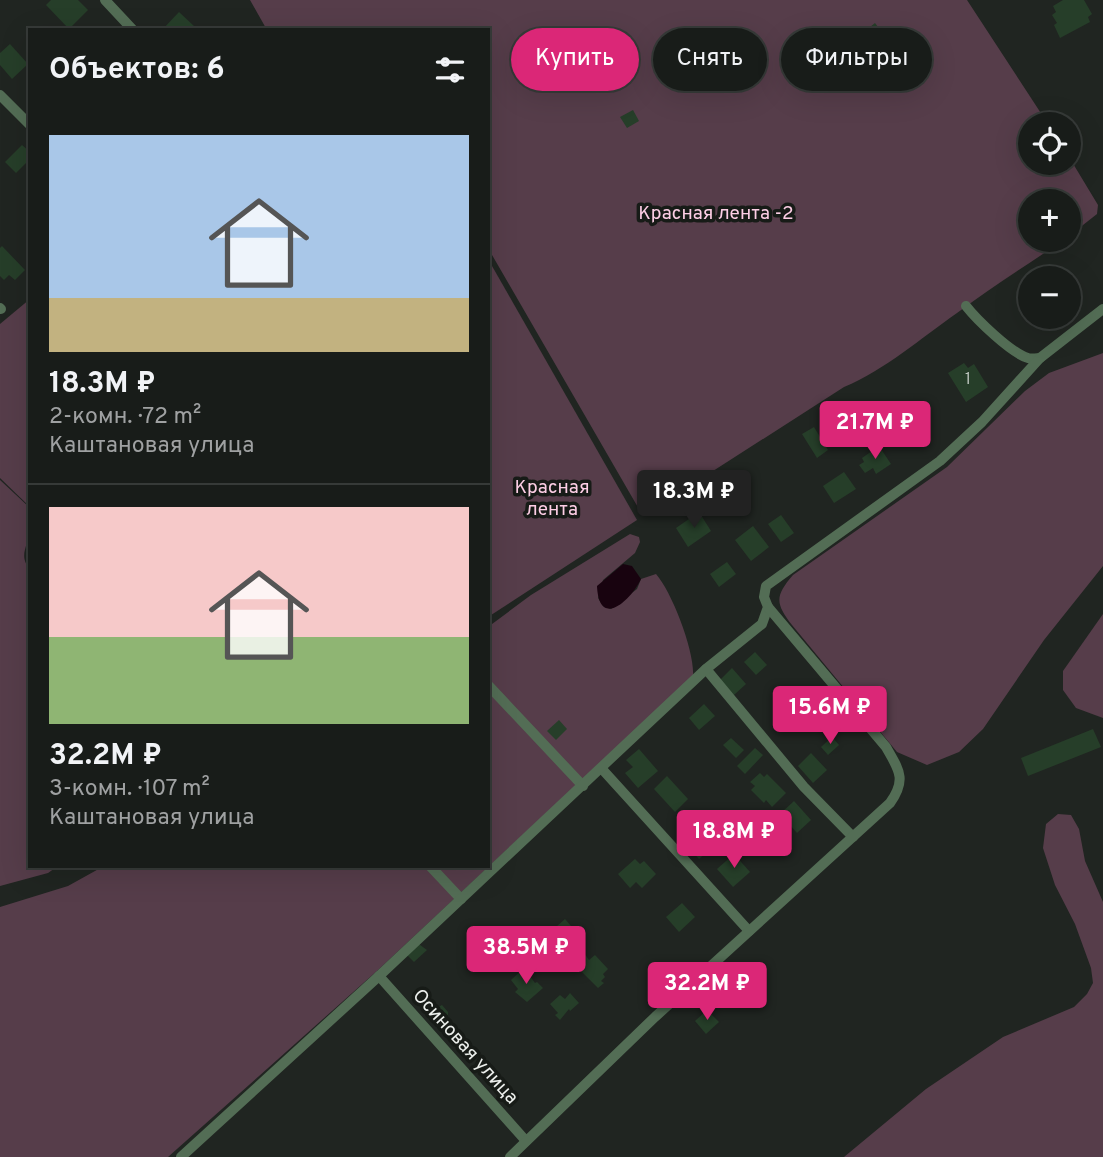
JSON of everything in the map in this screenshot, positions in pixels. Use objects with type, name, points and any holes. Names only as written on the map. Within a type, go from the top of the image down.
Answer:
[{"type":"street","points":[[105,0],[131,28]]},
{"type":"street","points":[[0,95],[28,123]]},
{"type":"street","points":[[966,306],[979,322],[1018,351],[1029,358],[1040,358]]},
{"type":"street","points":[[510,1157],[655,1017],[890,803],[899,791],[899,770],[886,747],[768,607],[764,597],[766,586],[940,461],[982,422],[1040,358],[1103,309]]},
{"type":"street","points":[[181,1157],[706,670],[762,624],[768,607]]},
{"type":"street","points":[[706,670],[804,787],[853,837]]},
{"type":"street","points":[[490,687],[583,786]]},
{"type":"street","points":[[602,769],[749,931]]},
{"type":"street","points":[[431,868],[461,899]]},
{"type":"street","name":"Осиновая улица","points":[[379,976],[526,1141]]},
{"type":"green space","name":"Красная лента -2","points":[[250,0],[967,0],[1040,112],[1018,112],[1018,175],[1080,175],[1098,205],[1097,214],[1081,227],[1081,189],[1018,189],[1018,252],[1046,252],[1025,266],[1018,266],[1018,271],[888,363],[844,387],[643,516],[490,251],[490,28],[266,28]]},
{"type":"green space","name":"Красная лента","points":[[490,263],[637,520],[490,616]]},
{"type":"green space","points":[[28,301],[28,505],[0,478],[0,324]]},
{"type":"green space","points":[[1103,353],[1103,566],[1044,640],[983,729],[959,752],[927,765],[897,752],[786,617],[780,605],[780,594],[793,575],[947,467],[1025,391],[1049,373]]},
{"type":"green space","points":[[0,480],[28,506],[28,539],[24,555],[28,566],[28,868],[55,868],[48,873],[0,886]]},
{"type":"green space","points":[[630,534],[639,537],[640,542],[635,553],[603,580],[598,598],[603,606],[611,609],[637,589],[641,579],[656,574],[669,594],[681,623],[693,665],[693,676],[490,865],[490,626],[531,595]]},
{"type":"green space","points":[[1103,614],[1103,718],[1076,708],[1063,690],[1063,671]]},
{"type":"green space","points":[[1058,814],[1071,815],[1079,829],[1085,861],[1103,902],[1103,1157],[844,1157],[926,1089],[1003,1037],[1074,1007],[1087,994],[1093,983],[1091,968],[1075,924],[1055,885],[1043,848],[1046,824]]},
{"type":"green space","points":[[100,868],[487,868],[378,970],[168,1157],[0,1157],[0,907],[68,886]]},
{"type":"shaded area","points":[[623,564],[632,566],[641,579],[623,602],[609,609],[603,606],[599,599],[597,586]]},
{"type":"building","points":[[51,0],[78,0],[88,10],[68,28],[46,5]]},
{"type":"building","points":[[1063,0],[1084,0],[1092,14],[1088,17],[1090,22],[1060,38],[1052,15],[1056,12],[1053,6]]},
{"type":"building","points":[[179,12],[195,27],[194,28],[164,28]]},
{"type":"building","points":[[10,44],[28,64],[12,79],[0,65],[0,53]]},
{"type":"building","points":[[633,110],[639,121],[627,128],[620,117]]},
{"type":"building","points":[[22,145],[28,150],[28,161],[16,173],[5,162]]},
{"type":"building","points":[[2,246],[25,270],[15,280],[9,275],[4,280],[0,276]]},
{"type":"building","points":[[964,363],[968,368],[974,364],[988,387],[966,402],[948,373]]},
{"type":"building","points":[[814,427],[828,450],[817,458],[802,434]]},
{"type":"building","points":[[879,446],[891,464],[876,474],[873,468],[865,473],[859,465],[864,462],[862,458]]},
{"type":"building","points":[[844,472],[856,489],[834,503],[823,486]]},
{"type":"building","points":[[699,512],[711,531],[688,547],[676,528]]},
{"type":"building","points":[[781,515],[794,533],[781,542],[768,524]]},
{"type":"building","points":[[753,526],[769,547],[751,561],[735,540]]},
{"type":"building","points":[[727,562],[736,574],[719,587],[710,574]]},
{"type":"building","points":[[755,652],[767,665],[756,675],[744,662]]},
{"type":"building","points":[[732,668],[746,684],[734,695],[720,680]]},
{"type":"building","points":[[704,704],[715,716],[699,730],[689,718]]},
{"type":"building","points":[[559,720],[567,729],[556,740],[547,731]]},
{"type":"building","points":[[1093,729],[1101,747],[1028,776],[1021,758]]},
{"type":"building","points":[[832,737],[839,745],[828,755],[821,747]]},
{"type":"building","points":[[731,738],[744,750],[736,758],[723,745]]},
{"type":"building","points":[[755,748],[763,755],[745,774],[737,766]]},
{"type":"building","points":[[639,749],[658,771],[638,788],[625,773],[633,767],[626,760]]},
{"type":"building","points":[[811,753],[827,770],[813,783],[798,766]]},
{"type":"building","points":[[760,773],[764,777],[767,774],[786,793],[772,807],[751,790],[755,786],[750,782]]},
{"type":"building","points":[[667,776],[688,799],[675,812],[654,789]]},
{"type":"building","points":[[794,801],[811,820],[797,833],[780,814]]},
{"type":"building","points":[[697,822],[716,844],[699,859],[680,837]]},
{"type":"building","points":[[734,854],[750,872],[733,887],[717,869]]},
{"type":"building","points":[[635,859],[640,864],[644,861],[656,874],[642,888],[636,882],[630,888],[618,874]]},
{"type":"building","points":[[682,903],[695,917],[679,932],[666,917]]},
{"type":"building","points":[[565,919],[571,926],[555,941],[548,934]]},
{"type":"building","points":[[416,942],[427,950],[414,962],[405,953]]},
{"type":"building","points":[[584,953],[589,960],[595,955],[608,969],[601,981],[604,983],[598,988],[573,963]]},
{"type":"building","points":[[524,968],[535,983],[543,988],[527,1002],[515,992],[518,989],[511,980]]},
{"type":"building","points":[[570,993],[579,1003],[570,1011],[569,1009],[560,1020],[550,1004],[560,995],[565,999]]},
{"type":"building","points":[[442,1005],[448,1015],[436,1025],[428,1012]]},
{"type":"building","points":[[707,1010],[719,1022],[706,1034],[695,1021]]}]
